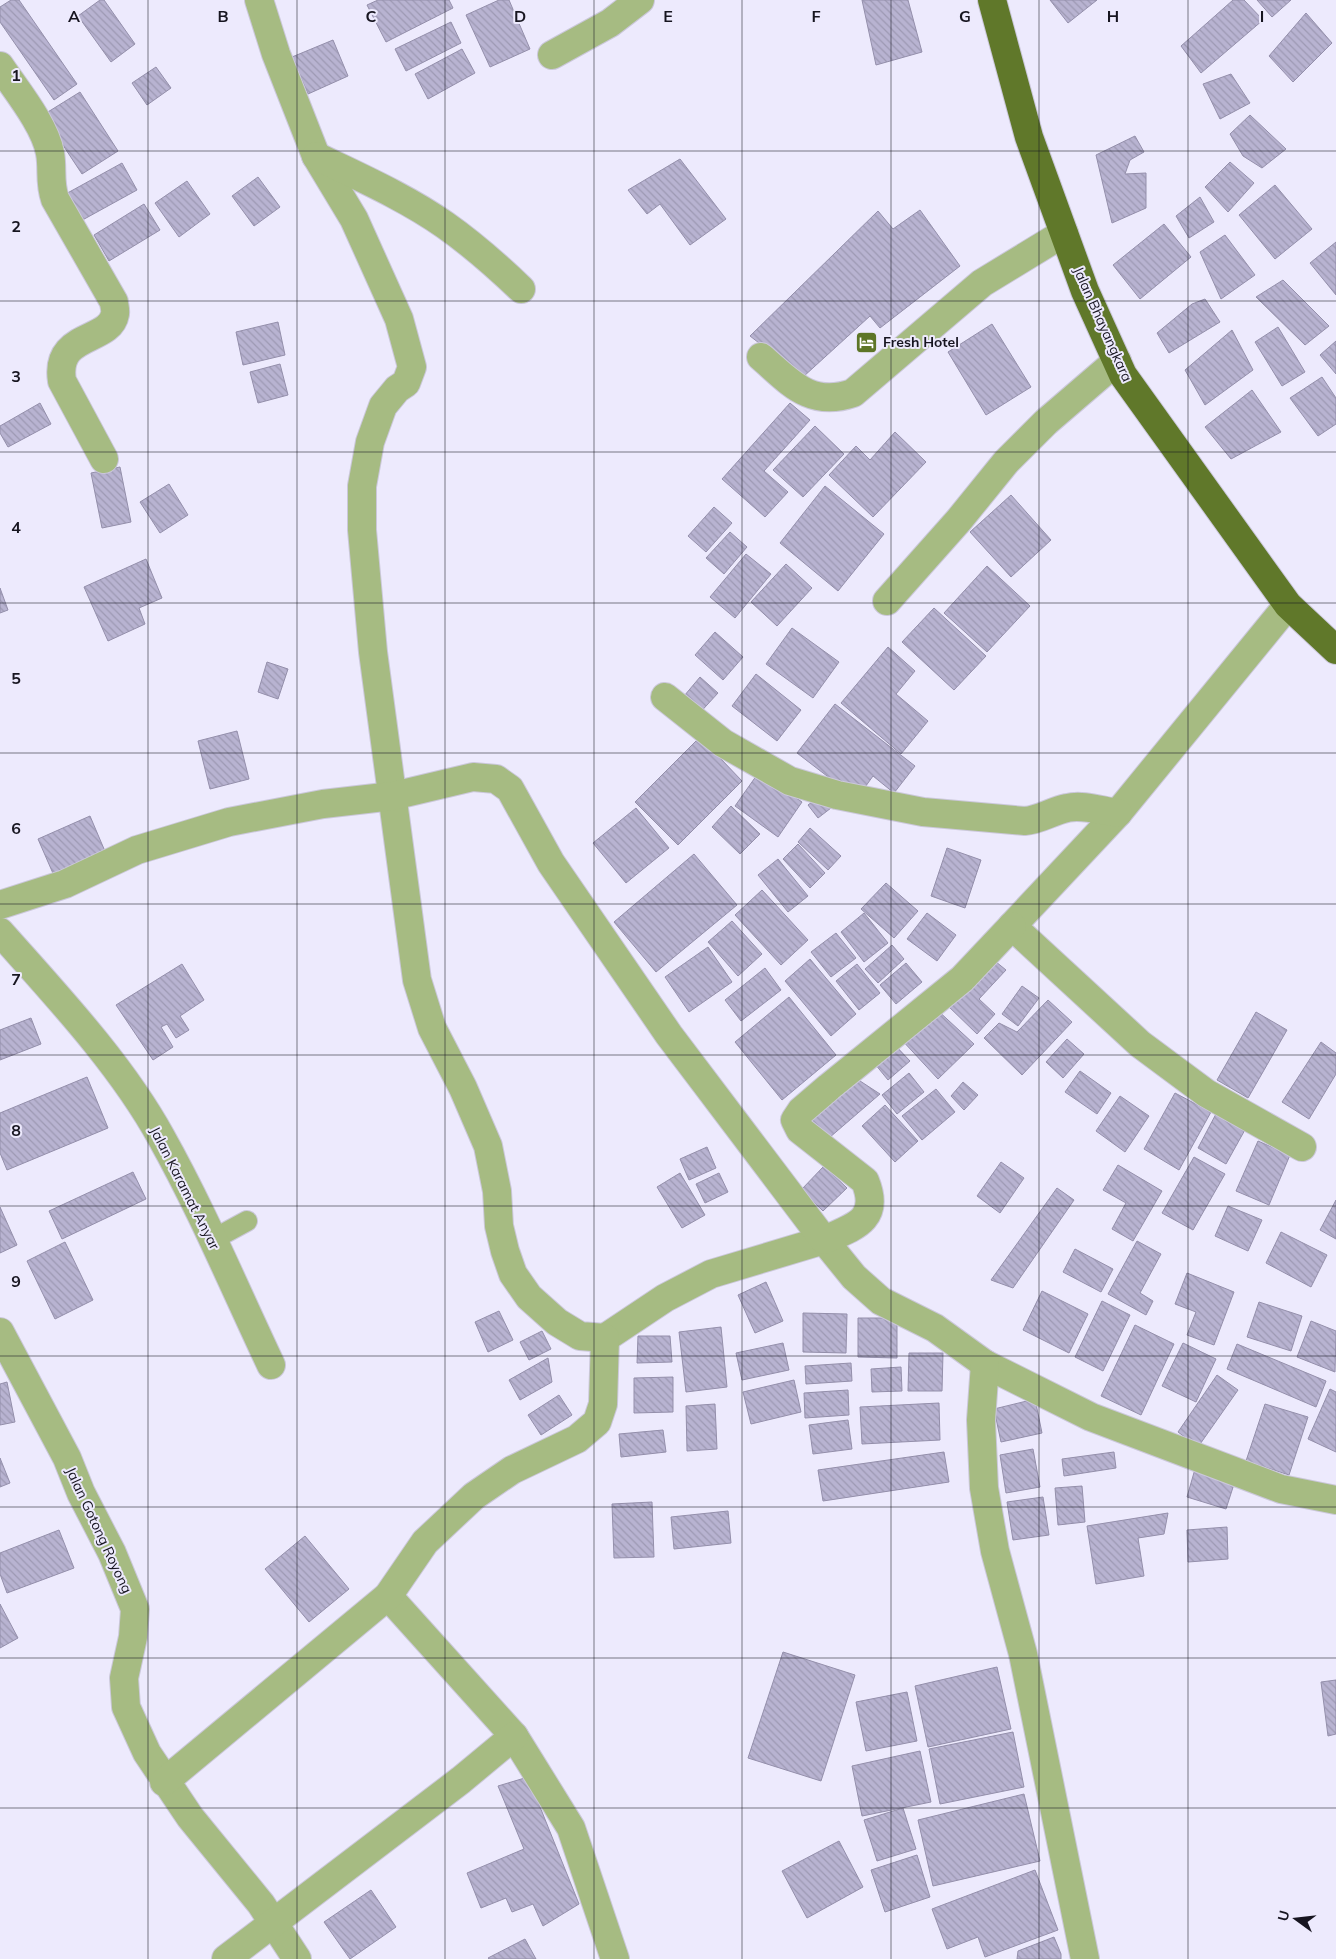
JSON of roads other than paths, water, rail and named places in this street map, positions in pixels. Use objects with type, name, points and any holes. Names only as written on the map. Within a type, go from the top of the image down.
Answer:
[{"type":"highway","name":"Jalan Bhayangkara","points":[[992,0],[1029,137],[1085,291],[1122,374],[1288,605],[1336,650]]},
{"type":"street","points":[[259,0],[276,54],[316,156],[354,219],[399,319],[412,367],[406,383],[397,389],[383,406],[370,442],[362,486],[362,530],[373,652],[417,980],[432,1028],[463,1088],[488,1146],[497,1191],[499,1226],[510,1266],[529,1297],[557,1322],[580,1336],[605,1338],[665,1298],[711,1274],[824,1240],[860,1224],[868,1212],[870,1192],[865,1181],[800,1130],[795,1120],[802,1111],[829,1087],[962,980],[1118,813],[1288,605]]},
{"type":"street","points":[[552,55],[610,23],[640,0]]},
{"type":"street","points":[[0,66],[46,139],[51,154],[50,185],[55,198],[114,302],[115,314],[110,324],[74,346],[64,356],[60,369],[62,381],[104,459]]},
{"type":"street","points":[[316,156],[389,193],[444,224],[482,253],[521,289]]},
{"type":"street","points":[[761,357],[797,388],[812,396],[840,398],[853,393],[982,283],[1064,233]]},
{"type":"street","points":[[887,601],[959,520],[1006,462],[1046,422],[1117,361]]},
{"type":"street","points":[[665,697],[723,743],[790,781],[837,795],[923,812],[1025,821],[1036,820],[1068,808],[1082,807],[1118,813]]},
{"type":"street","points":[[0,905],[65,884],[137,850],[229,822],[323,804],[393,796],[473,777],[496,778],[510,789],[552,862],[669,1035],[824,1240],[854,1277],[881,1301],[935,1328],[985,1364],[1091,1417],[1281,1489],[1336,1500]]},
{"type":"street","points":[[1012,926],[1140,1044],[1206,1093],[1302,1147]]},
{"type":"street","name":"Jalan Karamat Anyar","points":[[0,932],[54,991],[128,1086],[161,1136],[271,1365]]},
{"type":"street","name":"Jalan Gotong Royong","points":[[0,1332],[10,1375],[66,1458],[80,1493],[112,1553],[135,1609],[133,1637],[124,1678],[126,1707],[147,1753],[164,1782],[273,1922],[297,1959]]},
{"type":"street","points":[[164,1782],[388,1596],[425,1542],[474,1496],[512,1470],[576,1439],[597,1422],[603,1404],[605,1338]]},
{"type":"street","points":[[985,1364],[981,1420],[984,1488],[995,1551],[1025,1664],[1085,1959]]},
{"type":"street","points":[[388,1596],[514,1736],[571,1828],[614,1959]]},
{"type":"street","points":[[226,1959],[461,1780],[514,1736]]},
{"type":"lane","points":[[212,1240],[247,1221]]},
{"type":"place","name":"Fresh Hotel","points":[[867,342]]}]
